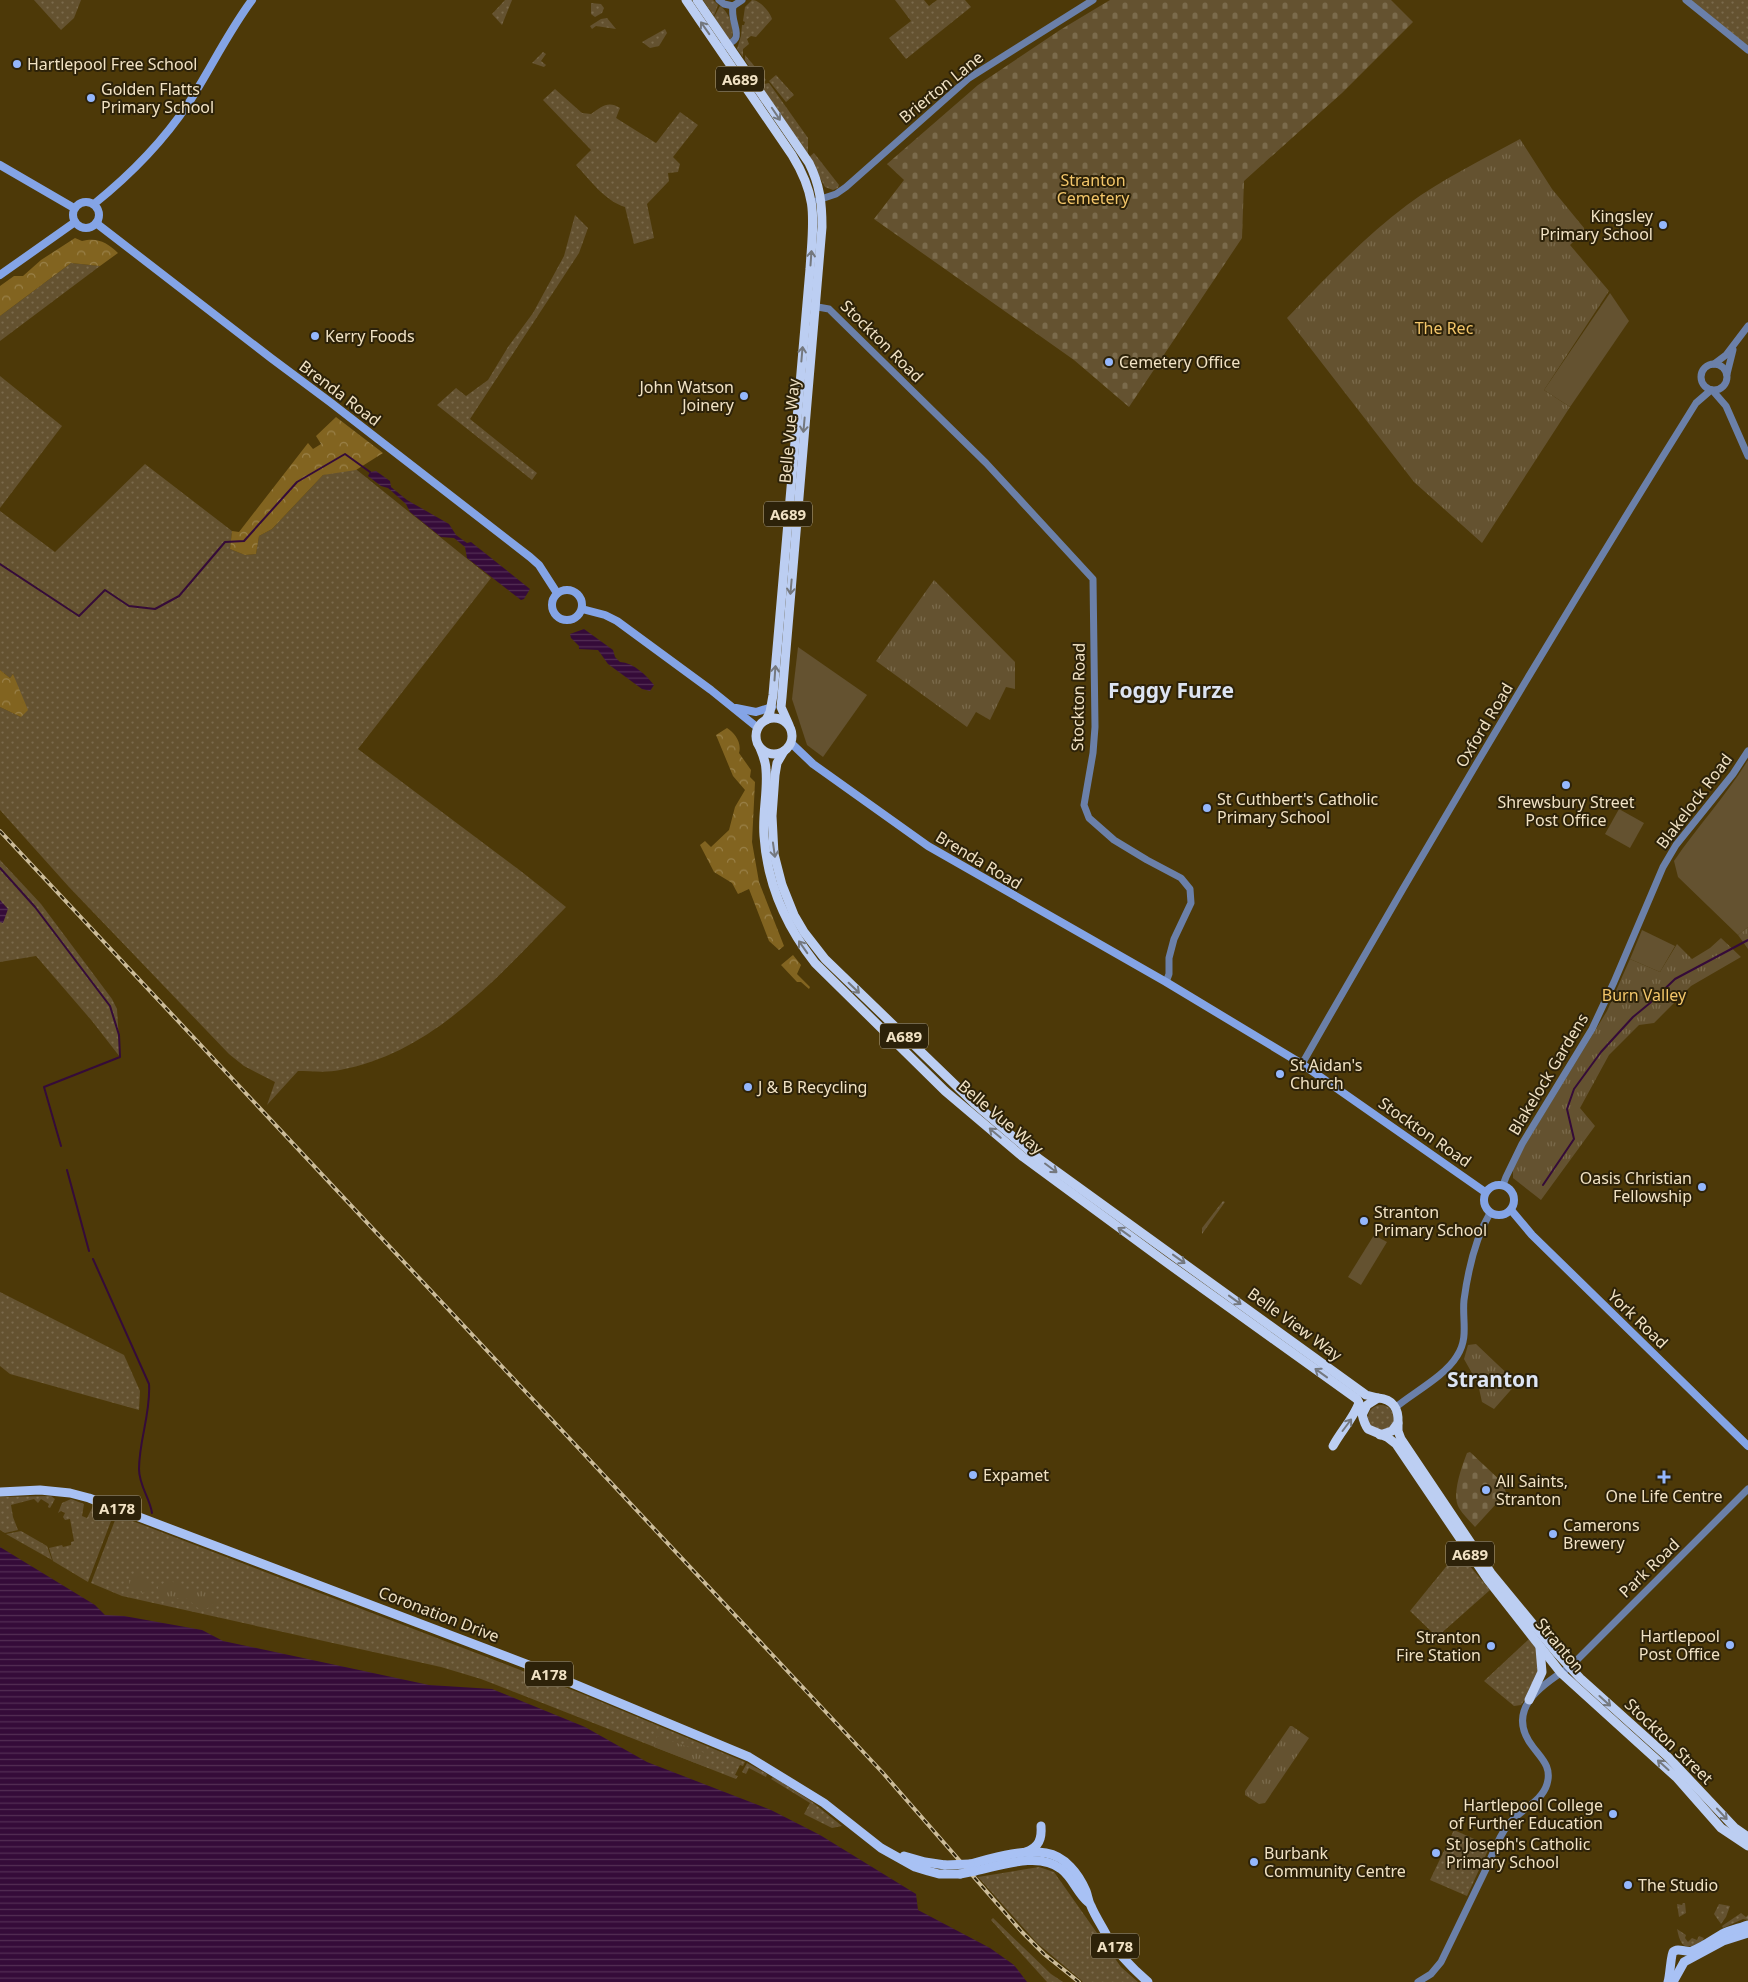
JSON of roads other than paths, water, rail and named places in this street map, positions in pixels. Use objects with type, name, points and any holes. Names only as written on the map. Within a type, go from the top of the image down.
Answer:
[{"type":"highway","name":"A689","points":[[690,1],[728,45],[808,163],[816,178],[822,199]]},
{"type":"highway","name":"A689","points":[[690,1],[718,47],[802,171],[812,202],[810,306],[772,707],[766,720],[758,728],[756,738],[760,748]]},
{"type":"highway","name":"Belle Vue Way","points":[[789,725],[781,707],[810,306],[822,227],[822,199]]},
{"type":"highway","points":[[766,720],[778,718],[789,725]]},
{"type":"highway","name":"A689","points":[[784,752],[791,743],[792,734],[789,725]]},
{"type":"highway","name":"Belle Vue Way","points":[[760,748],[766,768],[764,836],[770,876],[779,904],[794,932],[820,968],[945,1091],[1023,1157],[1352,1395],[1360,1403]]},
{"type":"highway","points":[[760,748],[771,754],[784,752]]},
{"type":"highway","name":"Belle Vue Way","points":[[784,752],[777,763],[774,783],[772,827],[774,854],[788,901],[799,923],[815,947],[866,1000],[950,1081],[1008,1133],[1099,1203],[1195,1271]]},
{"type":"highway","name":"Belle View Way","points":[[1195,1271],[1366,1395],[1378,1398]]},
{"type":"highway","name":"A689","points":[[1378,1398],[1388,1400],[1396,1407],[1398,1423]]},
{"type":"highway","points":[[1362,1414],[1367,1405],[1378,1398]]},
{"type":"highway","name":"A689","points":[[1360,1403],[1362,1417],[1368,1429],[1380,1435]]},
{"type":"highway","points":[[1333,1446],[1338,1435],[1350,1422],[1360,1403]]},
{"type":"highway","points":[[1380,1435],[1392,1431],[1398,1423]]},
{"type":"highway","name":"Stranton","points":[[1398,1423],[1401,1439],[1478,1554],[1566,1670]]},
{"type":"highway","name":"Stranton","points":[[1380,1435],[1387,1437],[1396,1444],[1488,1580],[1540,1647],[1677,1778],[1721,1828],[1748,1846]]},
{"type":"highway","points":[[1529,1700],[1542,1672],[1540,1647]]},
{"type":"highway","name":"Stockton Street","points":[[1566,1670],[1657,1747],[1735,1828],[1748,1837]]},
{"type":"main road","points":[[94,204],[128,176],[165,136],[189,102],[252,0]]},
{"type":"main road","points":[[0,165],[74,208]]},
{"type":"main road","points":[[86,201],[94,204],[99,212],[96,223],[85,228],[75,222],[72,215],[74,208],[77,204],[86,201]]},
{"type":"main road","points":[[0,275],[75,222]]},
{"type":"main road","name":"Brenda Road","points":[[96,223],[530,556],[539,565],[557,594]]},
{"type":"main road","points":[[565,590],[576,592],[581,598],[582,609],[576,617],[562,619],[558,617],[552,607],[553,598],[565,590]]},
{"type":"main road","points":[[582,609],[605,615],[617,621],[711,690],[758,728]]},
{"type":"main road","points":[[734,708],[756,712],[772,707]]},
{"type":"main road","name":"Brenda Road","points":[[791,743],[813,764],[928,846],[1166,982]]},
{"type":"main road","name":"Stockton Road","points":[[1166,982],[1302,1064],[1485,1192]]},
{"type":"main road","points":[[1504,1185],[1512,1191],[1514,1196],[1511,1210],[1498,1216],[1490,1213],[1483,1201],[1485,1192],[1491,1187],[1504,1185]]},
{"type":"main road","name":"York Road","points":[[1511,1210],[1532,1234],[1748,1446]]},
{"type":"main road","name":"Coronation Drive","points":[[0,1492],[40,1490],[70,1493],[89,1498],[526,1664],[749,1757],[799,1787],[881,1846]]},
{"type":"main road","points":[[972,1867],[1022,1854],[1032,1849],[1039,1844],[1042,1837],[1041,1826]]},
{"type":"main road","name":"A178","points":[[881,1846],[914,1859],[945,1865],[972,1867]]},
{"type":"main road","name":"A178","points":[[881,1846],[915,1867],[939,1874],[960,1874],[972,1867]]},
{"type":"main road","name":"A178","points":[[1022,1854],[1047,1853],[1062,1860],[1072,1868],[1082,1883],[1090,1904],[1108,1936],[1125,1962],[1148,1982]]},
{"type":"main road","points":[[972,1867],[1027,1861],[1054,1864],[1073,1882],[1082,1897],[1090,1904]]},
{"type":"main road","points":[[1668,1982],[1673,1952],[1688,1952],[1702,1947],[1724,1933],[1748,1925]]},
{"type":"main road","points":[[1672,1962],[1676,1965],[1684,1963],[1723,1941],[1748,1933]]},
{"type":"main road","points":[[1673,1982],[1684,1963],[1686,1956],[1682,1951]]},
{"type":"street","points":[[719,0],[724,4],[733,6],[742,0]]},
{"type":"street","name":"Brierton Lane","points":[[812,202],[836,194],[846,187],[968,78],[1093,0]]},
{"type":"street","points":[[1686,0],[1748,50]]},
{"type":"street","points":[[718,47],[728,45],[736,39],[738,33],[732,19],[733,6]]},
{"type":"street","name":"Stockton Road","points":[[810,306],[829,309],[986,463],[1093,579],[1095,726],[1093,753],[1084,805],[1089,818],[1114,840],[1142,858],[1181,878],[1190,889],[1191,903],[1174,939],[1166,982]]},
{"type":"street","points":[[1748,326],[1735,346],[1723,358],[1714,364],[1707,365],[1702,370],[1700,379],[1703,386],[1712,390],[1726,406],[1748,456]]},
{"type":"street","points":[[1726,406],[1728,365],[1735,346]]},
{"type":"street","points":[[1714,364],[1723,367],[1727,374]]},
{"type":"street","name":"Oxford Road","points":[[1696,403],[1700,379]]},
{"type":"street","points":[[1712,390],[1722,388],[1726,383]]},
{"type":"street","name":"Oxford Road","points":[[1302,1064],[1335,1004],[1619,526],[1696,403],[1712,390]]},
{"type":"street","name":"Blakelock Road","points":[[1663,867],[1676,845],[1733,774],[1748,751]]},
{"type":"street","name":"Blakelock Gardens","points":[[1504,1185],[1522,1144],[1592,1029],[1663,867]]},
{"type":"street","points":[[1396,1407],[1442,1372],[1456,1358],[1460,1351],[1464,1336],[1464,1303],[1468,1273],[1482,1228],[1490,1213]]},
{"type":"street","name":"Park Road","points":[[1529,1700],[1541,1687],[1566,1670],[1748,1489]]},
{"type":"street","points":[[1418,1982],[1431,1974],[1442,1962],[1509,1824],[1545,1791],[1549,1774],[1548,1767],[1542,1756],[1527,1738],[1524,1730],[1524,1712],[1529,1700]]},
{"type":"waterway","points":[[0,564],[79,616],[105,590],[129,606],[155,609],[179,596],[225,542],[244,541],[297,482],[345,454],[370,472]]},
{"type":"waterway","points":[[0,868],[35,907],[110,1006],[119,1035],[120,1057],[44,1087],[61,1146]]},
{"type":"waterway","points":[[1543,1185],[1574,1139],[1567,1109],[1574,1089],[1601,1052],[1633,1017],[1675,979],[1748,940]]},
{"type":"waterway","points":[[67,1170],[89,1251]]},
{"type":"waterway","points":[[93,1259],[149,1384],[139,1475],[152,1513]]},
{"type":"railway","points":[[0,831],[883,1773],[1022,1932],[1044,1954],[1079,1982]]},
{"type":"place","name":"Hartlepool Free School","points":[[17,64]]},
{"type":"place","name":"Golden Flatts Primary School","points":[[91,98]]},
{"type":"place","name":"Kingsley Primary School","points":[[1663,225]]},
{"type":"place","name":"Kerry Foods","points":[[315,336]]},
{"type":"place","name":"Cemetery Office","points":[[1109,362]]},
{"type":"place","name":"John Watson Joinery","points":[[744,396]]},
{"type":"place","name":"Shrewsbury Street Post Office","points":[[1566,785]]},
{"type":"place","name":"St Cuthbert's Catholic Primary School","points":[[1207,808]]},
{"type":"place","name":"St Aidan's Church","points":[[1280,1074]]},
{"type":"place","name":"J & B Recycling","points":[[748,1087]]},
{"type":"place","name":"Oasis Christian Fellowship","points":[[1702,1187]]},
{"type":"place","name":"Stranton Primary School","points":[[1364,1221]]},
{"type":"place","name":"Expamet","points":[[973,1475]]},
{"type":"place","name":"One Life Centre","points":[[1664,1477]]},
{"type":"place","name":"All Saints, Stranton","points":[[1486,1490]]},
{"type":"place","name":"Camerons Brewery","points":[[1553,1534]]},
{"type":"place","name":"Hartlepool Post Office","points":[[1730,1645]]},
{"type":"place","name":"Stranton Fire Station","points":[[1491,1646]]},
{"type":"place","name":"Hartlepool College of Further Education","points":[[1613,1814]]},
{"type":"place","name":"St Joseph's Catholic Primary School","points":[[1436,1853]]},
{"type":"place","name":"Burbank Community Centre","points":[[1254,1862]]},
{"type":"place","name":"The Studio","points":[[1628,1885]]},
{"type":"district","name":"Foggy Furze","points":[[1171,690]]},
{"type":"district","name":"Stranton","points":[[1493,1379]]},
{"type":"park label","name":"Stranton Cemetery","points":[[1093,189]]},
{"type":"park label","name":"The Rec","points":[[1444,328]]},
{"type":"park label","name":"Burn Valley","points":[[1644,995]]}]
